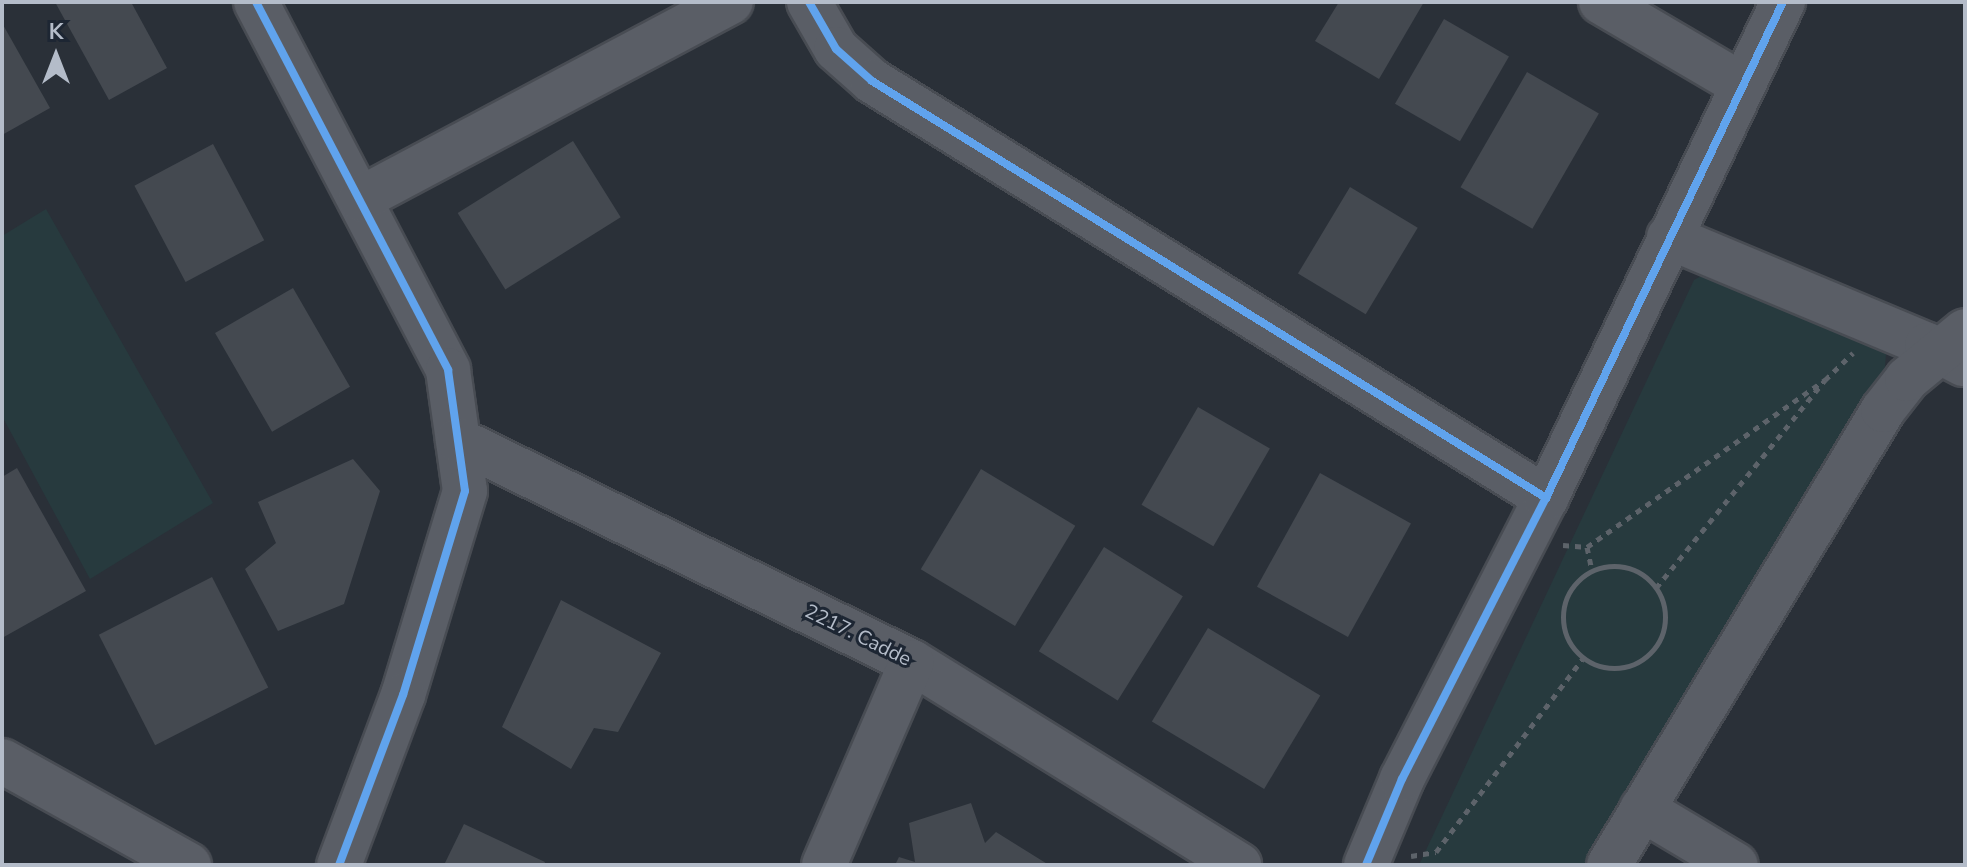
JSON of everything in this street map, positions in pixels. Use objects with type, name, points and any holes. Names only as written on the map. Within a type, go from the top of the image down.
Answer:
[{"type":"street","points":[[256,2],[448,370],[465,491],[403,695],[339,865]]},
{"type":"street","points":[[360,199],[731,2]]},
{"type":"street","points":[[809,2],[836,49],[894,96],[1546,498]]},
{"type":"street","points":[[1601,2],[1741,84]]},
{"type":"street","points":[[1366,864],[1402,779],[1546,498],[1741,84],[1783,2]]},
{"type":"street","points":[[1669,237],[1882,326],[1956,350]]},
{"type":"street","points":[[1609,865],[1883,410],[1907,379],[1956,350]]},
{"type":"street","name":"2217. Cadde","points":[[458,440],[912,662],[1239,865]]},
{"type":"street","points":[[824,865],[912,662]]},
{"type":"street","points":[[2,761],[189,865]]},
{"type":"street","points":[[1642,809],[1736,865]]},
{"type":"path","points":[[1656,588],[1825,380],[1882,326]]},
{"type":"path","points":[[1523,541],[1587,547],[1825,380]]},
{"type":"path","points":[[1587,547],[1592,571]]},
{"type":"path","points":[[1615,566],[1631,569],[1656,588],[1665,618],[1655,648],[1643,659],[1621,667],[1597,665],[1583,658],[1571,646],[1562,616],[1573,586],[1592,571],[1615,566]]},
{"type":"path","points":[[1366,864],[1436,852],[1583,658]]},
{"type":"green space","points":[[46,209],[213,503],[90,579],[2,416],[2,236]]},
{"type":"green space","points":[[1705,274],[1886,354],[1884,378],[1587,865],[1419,865],[1694,280]]},
{"type":"building","points":[[55,2],[131,2],[167,68],[109,100]]},
{"type":"building","points":[[1339,2],[1424,2],[1379,79],[1315,41]]},
{"type":"building","points":[[1444,19],[1509,56],[1460,141],[1395,104]]},
{"type":"building","points":[[2,23],[50,108],[2,135]]},
{"type":"building","points":[[1527,72],[1599,114],[1532,229],[1460,187]]},
{"type":"building","points":[[573,141],[621,217],[505,289],[458,213]]},
{"type":"building","points":[[213,144],[264,240],[186,282],[134,186]]},
{"type":"building","points":[[1350,187],[1418,228],[1366,314],[1298,274]]},
{"type":"building","points":[[293,288],[350,387],[272,432],[215,333]]},
{"type":"building","points":[[1198,407],[1270,448],[1213,546],[1142,505]]},
{"type":"building","points":[[353,459],[380,491],[344,604],[278,631],[245,569],[276,543],[258,502]]},
{"type":"building","points":[[17,468],[86,591],[2,638],[2,477]]},
{"type":"building","points":[[981,469],[1075,526],[1015,626],[921,569]]},
{"type":"building","points":[[1320,473],[1411,523],[1348,637],[1257,587]]},
{"type":"building","points":[[1104,547],[1183,596],[1118,701],[1039,651]]},
{"type":"building","points":[[212,577],[268,687],[155,745],[99,635]]},
{"type":"building","points":[[561,600],[661,653],[618,732],[594,728],[571,769],[502,727]]},
{"type":"building","points":[[1208,628],[1320,695],[1264,789],[1152,721]]},
{"type":"building","points":[[971,803],[985,843],[996,832],[1049,865],[895,865],[899,857],[915,862],[909,823]]},
{"type":"building","points":[[464,824],[545,862],[544,865],[444,865]]},
{"type":"cycle path","points":[[256,2],[448,370],[465,491],[403,695],[339,865]]},
{"type":"cycle path","points":[[809,2],[836,49],[872,81],[1546,498]]},
{"type":"cycle path","points":[[1366,865],[1402,779],[1546,498],[1783,2]]}]
